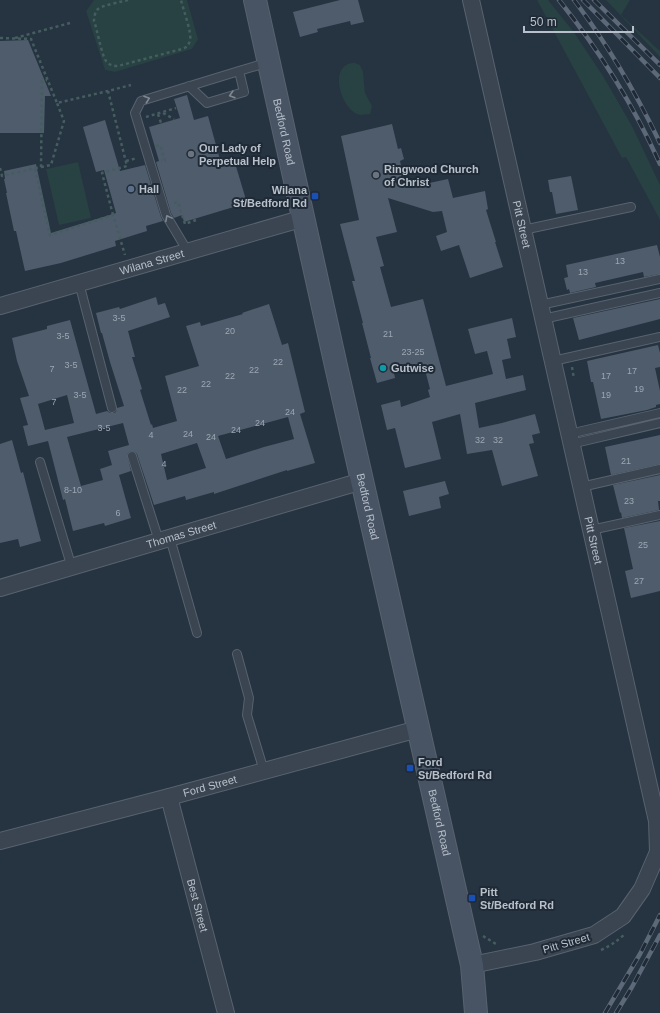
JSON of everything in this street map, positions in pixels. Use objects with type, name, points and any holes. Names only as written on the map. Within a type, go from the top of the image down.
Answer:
[{"type":"main road","name":"Bedford Road","points":[[255,0],[472,966],[476,1013]]},
{"type":"street","name":"Pitt Street","points":[[471,0],[656,821],[658,852],[642,889],[623,916],[594,935],[535,952],[472,966]]},
{"type":"street","name":"Wilana Street","points":[[0,306],[304,218]]},
{"type":"street","name":"Thomas Street","points":[[0,588],[72,568],[164,539],[362,481]]},
{"type":"street","name":"Ford Street","points":[[0,841],[169,797],[418,729]]},
{"type":"street","name":"Best Street","points":[[169,797],[226,1013]]},
{"type":"lane","points":[[188,252],[166,215],[135,113],[141,101],[269,62]]},
{"type":"lane","points":[[189,86],[207,103],[244,92],[239,71]]},
{"type":"lane","points":[[523,230],[631,207]]},
{"type":"lane","points":[[542,312],[660,279]]},
{"type":"lane","points":[[79,283],[112,408]]},
{"type":"lane","points":[[542,312],[660,293]]},
{"type":"lane","points":[[553,361],[660,337]]},
{"type":"lane","points":[[570,439],[660,413]]},
{"type":"lane","points":[[570,439],[660,423]]},
{"type":"lane","points":[[132,456],[164,539],[197,632]]},
{"type":"lane","points":[[40,462],[72,568]]},
{"type":"lane","points":[[581,487],[660,469]]},
{"type":"lane","points":[[591,530],[660,515]]},
{"type":"lane","points":[[237,654],[249,698],[247,715],[264,771]]},
{"type":"path","points":[[128,0],[98,8],[94,17],[105,60],[110,65],[114,66],[182,49],[187,46],[190,36],[181,0]]},
{"type":"path","points":[[12,39],[70,23]]},
{"type":"path","points":[[0,38],[31,40],[64,121],[52,165],[2,176],[0,168]]},
{"type":"path","points":[[41,168],[42,81],[47,80]]},
{"type":"path","points":[[57,103],[131,85]]},
{"type":"path","points":[[108,91],[127,166],[102,173],[125,255]]},
{"type":"path","points":[[162,113],[174,119]]},
{"type":"path","points":[[158,114],[161,123]]},
{"type":"path","points":[[36,169],[50,235],[114,215]]},
{"type":"path","points":[[172,196],[174,203],[178,202],[185,224],[196,220]]},
{"type":"path","points":[[482,936],[498,945]]},
{"type":"green space","points":[[94,0],[187,0],[198,39],[192,49],[115,72],[105,70],[86,11]]},
{"type":"green space","points":[[537,0],[548,0],[573,31],[603,76],[632,126],[660,185],[660,220],[626,157],[622,158]]},
{"type":"green space","points":[[606,0],[630,0],[621,15],[660,51],[660,57]]},
{"type":"green space","points":[[355,63],[360,65],[363,72],[365,93],[372,106],[370,114],[360,115],[354,112],[348,107],[340,91],[339,75],[342,68],[349,64]]},
{"type":"green space","points":[[78,162],[91,218],[59,225],[46,169]]},
{"type":"building","points":[[340,0],[358,0],[364,22],[351,25],[350,21],[317,29],[318,32],[300,37],[293,12]]},
{"type":"building","points":[[28,40],[51,96],[45,96],[44,133],[0,133],[0,41]]},
{"type":"building","name":"Our Lady of Perpetual Help","points":[[187,95],[194,120],[208,116],[222,167],[235,163],[247,203],[184,222],[182,215],[174,218],[171,213],[156,162],[159,161],[149,127],[180,118],[174,99]]},
{"type":"building","points":[[105,120],[120,171],[145,165],[163,221],[146,226],[147,231],[115,241],[116,246],[61,263],[25,271],[16,231],[14,231],[6,193],[4,171],[36,164],[51,233],[116,213],[104,170],[96,172],[83,127]]},
{"type":"building","points":[[392,124],[398,149],[401,148],[404,159],[400,161],[406,188],[448,179],[453,198],[485,191],[488,209],[486,210],[503,267],[470,278],[459,245],[441,251],[436,236],[447,232],[442,211],[433,212],[388,198],[397,232],[376,237],[384,266],[380,267],[391,307],[423,299],[446,386],[493,374],[487,351],[475,354],[468,329],[512,318],[516,337],[507,339],[511,358],[502,360],[506,379],[523,375],[526,390],[475,403],[479,428],[535,414],[540,433],[532,435],[534,443],[529,444],[538,476],[502,486],[492,450],[467,454],[460,414],[432,422],[441,459],[405,468],[395,428],[387,430],[381,405],[400,400],[401,407],[430,397],[428,390],[430,389],[424,366],[394,373],[395,378],[377,383],[352,281],[355,281],[340,224],[359,220],[341,136]]},
{"type":"building","points":[[571,176],[578,210],[556,214],[548,180]]},
{"type":"building","points":[[657,245],[660,257],[660,274],[644,277],[643,272],[595,283],[596,287],[570,293],[569,289],[567,290],[564,278],[568,277],[566,265]]},
{"type":"building","points":[[156,297],[158,305],[165,303],[170,317],[128,331],[135,357],[132,357],[142,389],[140,390],[153,428],[177,421],[165,376],[199,366],[186,326],[200,322],[201,326],[243,314],[242,313],[269,304],[282,345],[288,343],[305,412],[300,414],[315,463],[287,470],[214,494],[214,492],[186,500],[185,496],[154,505],[137,454],[131,451],[127,455],[131,471],[119,475],[131,518],[105,526],[104,523],[73,531],[65,499],[63,500],[48,441],[28,446],[23,426],[28,425],[20,398],[29,396],[17,361],[12,338],[47,329],[47,326],[70,320],[96,414],[107,411],[114,413],[116,412],[117,408],[124,406],[96,313],[119,307],[120,309]],"holes":[[[67,395],[74,423],[45,430],[38,404]],[[288,417],[294,439],[226,459],[218,436]],[[123,423],[129,445],[108,451],[112,465],[100,469],[103,480],[81,486],[67,437]],[[197,443],[206,468],[167,480],[161,454]]]},
{"type":"building","points":[[660,299],[660,319],[579,340],[573,318]]},
{"type":"building","points":[[658,345],[660,353],[660,367],[655,368],[660,391],[660,404],[647,410],[601,419],[587,361]]},
{"type":"building","points":[[660,435],[660,464],[611,475],[605,447]]},
{"type":"building","points":[[12,440],[21,473],[23,472],[41,541],[20,547],[18,539],[0,543],[0,444]]},
{"type":"building","points":[[660,475],[660,501],[658,501],[659,510],[622,518],[613,485]]},
{"type":"building","points":[[445,481],[449,494],[439,497],[441,508],[409,516],[403,491]]},
{"type":"building","points":[[660,521],[660,591],[631,598],[625,571],[633,569],[624,528]]},
{"type":"railway","points":[[559,0],[574,19],[615,79],[639,121],[660,164]]},
{"type":"railway","points":[[574,0],[621,70],[660,143]]},
{"type":"railway","points":[[583,0],[660,78]]},
{"type":"railway","points":[[594,0],[660,65]]},
{"type":"railway","points":[[605,1013],[640,954],[660,915]]},
{"type":"railway","points":[[616,1013],[660,935]]},
{"type":"place","name":"Our Lady of Perpetual Help","points":[[191,154]]},
{"type":"place","name":"Ringwood Church of Christ","points":[[376,175]]},
{"type":"place","name":"Hall","points":[[131,189]]},
{"type":"place","name":"Wilana St/Bedford Rd","points":[[315,196]]},
{"type":"place","name":"Gutwise","points":[[383,368]]},
{"type":"place","name":"Ford St/Bedford Rd","points":[[410,768]]},
{"type":"place","name":"Pitt St/Bedford Rd","points":[[472,898]]}]
